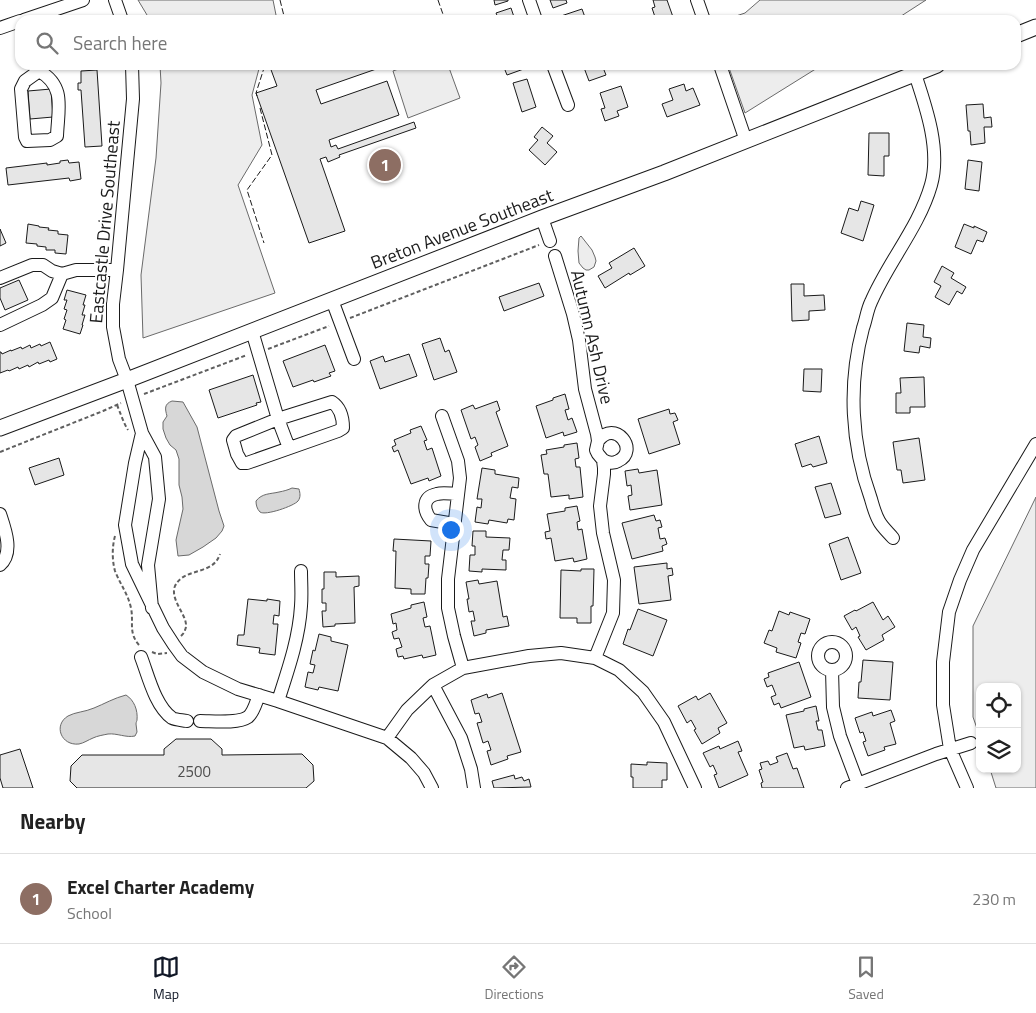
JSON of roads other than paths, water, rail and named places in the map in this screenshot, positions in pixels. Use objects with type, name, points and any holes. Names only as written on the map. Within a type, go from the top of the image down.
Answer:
[{"type":"main road","points":[[1021,32],[1036,27]]},
{"type":"main road","name":"Breton Avenue Southeast","points":[[0,428],[542,218],[664,174],[926,70]]},
{"type":"street","points":[[40,15],[83,0]]},
{"type":"street","points":[[115,0],[120,15]]},
{"type":"street","points":[[529,0],[534,15]]},
{"type":"street","points":[[697,0],[702,15]]},
{"type":"street","points":[[1,26],[15,23]]},
{"type":"street","points":[[37,70],[25,81],[21,89],[25,137],[27,141],[50,140],[57,136],[59,94],[53,81],[41,70]]},
{"type":"street","name":"Eastcastle Drive Southeast","points":[[132,70],[133,99],[118,270],[113,304],[113,327],[119,359],[142,433],[155,457],[159,499],[148,565],[152,608]]},
{"type":"street","points":[[555,70],[568,105]]},
{"type":"street","points":[[722,70],[746,140]]},
{"type":"street","points":[[893,538],[879,521],[865,484],[857,447],[853,414],[854,374],[861,336],[870,304],[919,216],[932,184],[935,155],[928,116],[916,74]]},
{"type":"street","points":[[542,218],[550,241]]},
{"type":"street","name":"Autumn Ash Drive","points":[[555,256],[579,340],[585,389],[600,434],[596,450],[603,460],[604,474],[600,506],[614,580],[613,613],[595,658]]},
{"type":"street","points":[[0,278],[32,264],[43,265],[52,271],[62,274],[76,270],[118,270]]},
{"type":"street","points":[[0,325],[42,306],[52,298],[62,274]]},
{"type":"street","points":[[332,300],[354,360]]},
{"type":"street","points":[[252,331],[278,419],[289,448]]},
{"type":"street","points":[[332,402],[340,410],[343,428],[247,463],[242,463],[233,440],[236,436],[278,419],[332,402]]},
{"type":"street","points":[[442,416],[458,461],[460,478],[448,578],[448,608],[463,668]]},
{"type":"street","points":[[142,433],[125,526],[132,564],[152,608],[182,656],[203,672],[238,689],[387,738],[411,758],[424,773],[432,788]]},
{"type":"street","points":[[600,434],[615,433],[625,442],[626,452],[621,460],[607,463],[603,460]]},
{"type":"street","points":[[967,788],[950,749],[943,705],[943,662],[949,612],[973,550],[1036,444]]},
{"type":"street","points":[[604,474],[616,462]]},
{"type":"street","points":[[454,524],[431,520],[427,516],[424,507],[427,499],[434,494],[458,494]]},
{"type":"street","points":[[0,514],[7,537],[7,550],[4,562],[0,565]]},
{"type":"street","points":[[278,701],[297,634],[301,605],[301,571]]},
{"type":"street","points":[[387,738],[407,710],[433,685],[463,668],[529,656],[561,653],[595,658],[619,670],[643,692],[664,722],[695,788]]},
{"type":"street","points":[[141,657],[162,709],[173,719],[232,721],[243,719],[249,716],[259,695]]},
{"type":"street","points":[[832,670],[833,707],[853,786],[950,749],[971,743]]},
{"type":"street","points":[[433,685],[462,738],[474,788]]},
{"type":"place","name":"Excel Charter Academy","points":[[385,165]]}]
